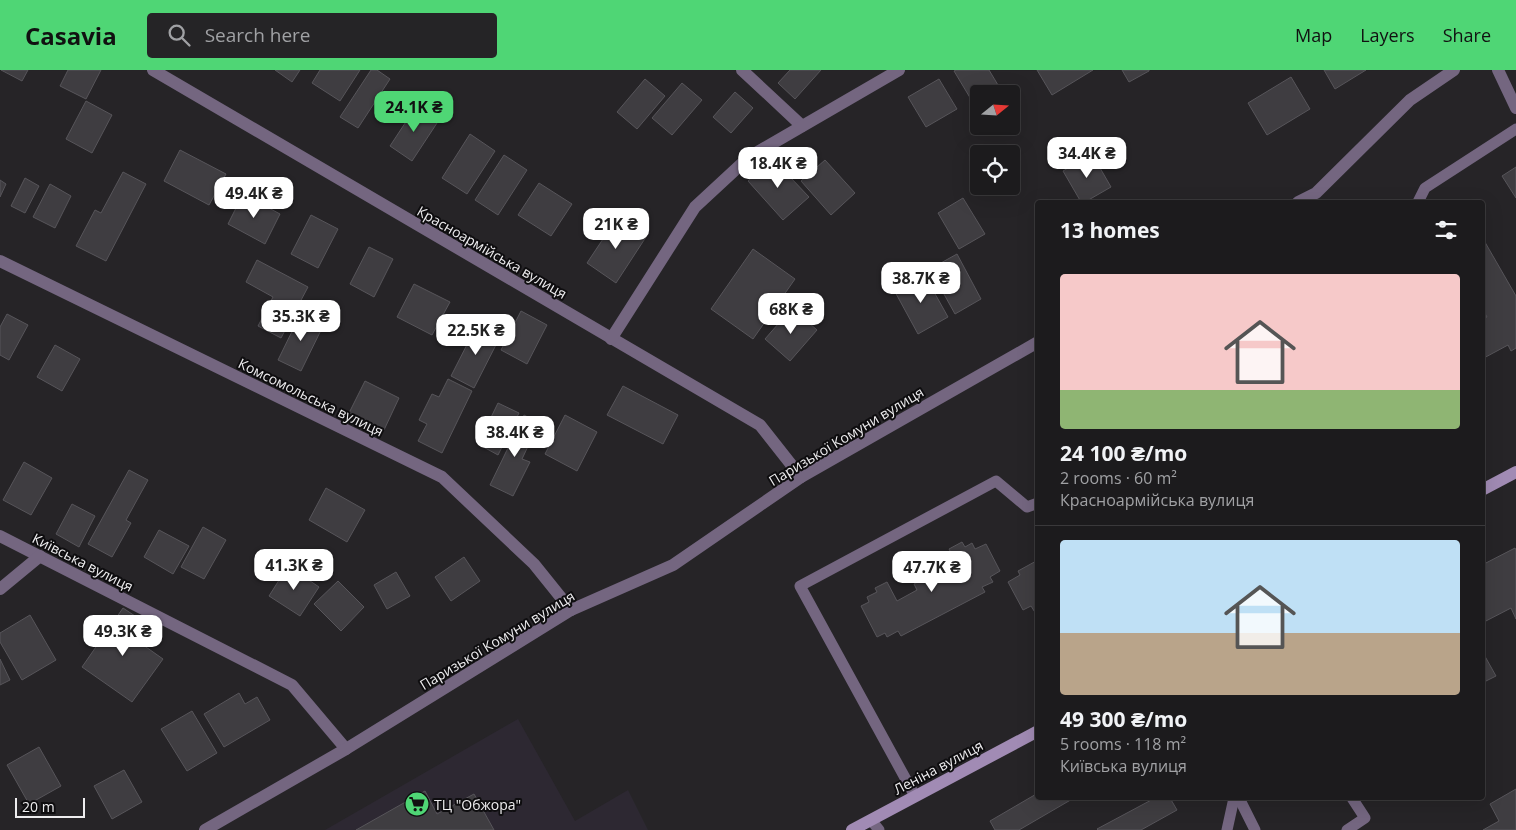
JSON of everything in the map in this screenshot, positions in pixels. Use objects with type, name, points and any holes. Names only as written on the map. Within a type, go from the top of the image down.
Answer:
[{"type":"main road","points":[[1485,488],[1516,472]]},
{"type":"main road","name":"Леніна вулиця","points":[[852,830],[875,825],[915,796],[1035,733]]},
{"type":"street","name":"Красноармійська вулиця","points":[[152,70],[760,425],[801,477]]},
{"type":"street","points":[[742,70],[802,126]]},
{"type":"street","points":[[611,339],[695,207],[749,157],[898,70]]},
{"type":"street","points":[[1302,200],[1316,194],[1410,100],[1454,70]]},
{"type":"street","points":[[1498,70],[1516,108]]},
{"type":"street","name":"Комсомольська вулиця","points":[[0,261],[442,478],[534,564],[571,610]]},
{"type":"street","name":"Паризької Комуни вулиця","points":[[205,830],[346,749],[571,610],[673,565],[801,477],[1035,344]]},
{"type":"street","name":"Київська вулиця","points":[[0,536],[292,685],[346,749]]},
{"type":"street","points":[[0,589],[40,556]]},
{"type":"lane","points":[[1419,200],[1425,188],[1516,129]]},
{"type":"lane","points":[[915,796],[800,586],[996,481],[1028,507],[1035,504]]},
{"type":"lane","points":[[1227,830],[1234,800]]},
{"type":"lane","points":[[1241,800],[1255,830]]},
{"type":"lane","points":[[1347,830],[1365,818],[1353,800]]},
{"type":"shaded area","points":[[518,719],[575,821],[628,790],[648,830],[325,830]]},
{"type":"building","points":[[1,70],[28,70],[22,81]]},
{"type":"building","points":[[68,70],[101,70],[86,99],[60,86]]},
{"type":"building","points":[[275,70],[300,70],[292,82]]},
{"type":"building","points":[[320,70],[360,70],[340,101],[312,83]]},
{"type":"building","points":[[371,70],[377,70],[390,79],[358,128],[340,117]]},
{"type":"building","points":[[790,70],[821,70],[795,99],[778,83]]},
{"type":"building","points":[[989,70],[998,85],[970,85],[970,98],[954,71]]},
{"type":"building","points":[[1037,70],[1093,70],[1052,95]]},
{"type":"building","points":[[1122,70],[1149,70],[1149,71],[1129,82]]},
{"type":"building","points":[[1324,70],[1366,70],[1335,89]]},
{"type":"building","points":[[1291,77],[1310,109],[1267,135],[1248,103]]},
{"type":"building","points":[[645,79],[665,96],[637,129],[617,112]]},
{"type":"building","points":[[939,79],[957,109],[926,127],[908,97]]},
{"type":"building","points":[[682,83],[702,100],[672,135],[652,118]]},
{"type":"building","points":[[735,92],[753,108],[731,133],[713,117]]},
{"type":"building","points":[[86,101],[112,115],[92,153],[66,139]]},
{"type":"building","points":[[417,105],[439,120],[412,161],[390,146]]},
{"type":"building","points":[[470,134],[495,151],[467,194],[442,178]]},
{"type":"building","points":[[180,150],[226,174],[209,205],[164,181]]},
{"type":"building","points":[[1092,154],[1111,187],[1088,200],[1080,200],[1063,171]]},
{"type":"building","points":[[504,155],[527,170],[498,215],[475,200]]},
{"type":"building","points":[[772,158],[809,197],[783,220],[748,181]]},
{"type":"building","points":[[825,160],[855,193],[831,215],[801,181]]},
{"type":"building","points":[[1516,167],[1516,198],[1502,176]]},
{"type":"building","points":[[123,172],[146,184],[106,261],[76,246],[95,210],[101,213]]},
{"type":"building","points":[[25,178],[39,186],[25,213],[11,206]]},
{"type":"building","points":[[0,180],[6,184],[0,197]]},
{"type":"building","points":[[539,183],[572,204],[551,236],[518,215]]},
{"type":"building","points":[[50,184],[71,196],[55,228],[33,217]]},
{"type":"building","points":[[243,194],[280,214],[265,244],[228,224]]},
{"type":"building","points":[[963,198],[985,234],[959,249],[938,213]]},
{"type":"building","points":[[311,215],[338,229],[318,268],[291,254]]},
{"type":"building","points":[[617,218],[646,237],[616,283],[587,263]]},
{"type":"building","points":[[1485,242],[1516,296],[1516,348],[1511,351],[1508,345],[1485,357],[1485,318],[1487,317],[1485,313]]},
{"type":"building","points":[[369,247],[393,259],[374,297],[350,284]]},
{"type":"building","points":[[753,249],[795,279],[753,339],[711,309]]},
{"type":"building","points":[[957,254],[981,299],[955,314],[930,269]]},
{"type":"building","points":[[257,260],[308,287],[281,338],[258,326],[273,297],[246,282]]},
{"type":"building","points":[[924,274],[948,317],[918,334],[894,290]]},
{"type":"building","points":[[414,284],[450,302],[432,335],[397,317]]},
{"type":"building","points":[[792,308],[817,330],[790,361],[765,339]]},
{"type":"building","points":[[521,311],[547,325],[527,364],[501,350]]},
{"type":"building","points":[[301,313],[324,324],[301,371],[278,360]]},
{"type":"building","points":[[7,314],[28,325],[9,360],[0,355],[0,327]]},
{"type":"building","points":[[478,323],[501,335],[474,388],[451,376]]},
{"type":"building","points":[[55,345],[80,359],[62,391],[37,377]]},
{"type":"building","points":[[448,379],[472,391],[442,453],[418,441],[427,424],[419,420],[432,394],[439,397]]},
{"type":"building","points":[[365,381],[399,398],[384,430],[349,413]]},
{"type":"building","points":[[623,386],[678,415],[663,444],[607,415]]},
{"type":"building","points":[[498,403],[519,413],[498,455],[478,444]]},
{"type":"building","points":[[524,415],[539,423],[522,459],[530,462],[513,496],[490,485]]},
{"type":"building","points":[[565,415],[597,432],[577,471],[545,454]]},
{"type":"building","points":[[24,462],[52,478],[31,515],[3,500]]},
{"type":"building","points":[[129,470],[148,480],[126,520],[131,523],[112,557],[88,544]]},
{"type":"building","points":[[326,488],[365,510],[347,542],[309,520]]},
{"type":"building","points":[[72,504],[95,516],[79,547],[56,534]]},
{"type":"building","points":[[203,527],[226,540],[204,579],[181,567]]},
{"type":"building","points":[[159,530],[189,546],[173,574],[144,557]]},
{"type":"building","points":[[962,542],[965,547],[972,543],[975,549],[986,544],[1000,571],[990,577],[993,582],[982,587],[985,592],[901,636],[898,631],[887,637],[885,633],[877,637],[861,606],[869,602],[867,597],[877,592],[875,588],[887,582],[897,601],[917,590],[914,584],[935,573],[937,576],[958,566],[949,549]]},
{"type":"building","points":[[1515,548],[1516,619],[1511,608],[1485,621],[1485,563]]},
{"type":"building","points":[[464,557],[480,581],[451,601],[435,577]]},
{"type":"building","points":[[1035,562],[1035,612],[1031,606],[1023,610],[1008,582],[1020,575],[1018,571]]},
{"type":"building","points":[[288,566],[319,587],[300,616],[269,596]]},
{"type":"building","points":[[396,572],[410,596],[387,609],[374,585]]},
{"type":"building","points":[[338,581],[364,607],[341,631],[314,604]]},
{"type":"building","points":[[123,608],[147,624],[136,640],[163,659],[132,702],[82,667]]},
{"type":"building","points":[[30,615],[56,660],[22,680],[0,642],[0,633]]},
{"type":"building","points":[[1485,656],[1496,676],[1485,682]]},
{"type":"building","points":[[0,659],[10,680],[0,685]]},
{"type":"building","points":[[239,693],[245,704],[257,697],[270,720],[224,747],[204,714]]},
{"type":"building","points":[[192,711],[217,753],[187,771],[161,729]]},
{"type":"building","points":[[39,747],[61,786],[29,804],[7,765]]},
{"type":"building","points":[[124,770],[142,802],[112,819],[94,786]]},
{"type":"building","points":[[1516,789],[1516,830],[1483,830],[1499,821],[1490,804]]},
{"type":"building","name":"ТЦ \"Обжора\"","points":[[425,791],[437,814],[474,794],[494,830],[356,830]]},
{"type":"building","points":[[1035,795],[1035,800],[1071,800],[1019,830],[995,830],[990,821]]},
{"type":"building","points":[[1151,800],[1171,800],[1177,810],[1141,830],[1097,829]]},
{"type":"place","name":"ТЦ \"Обжора\"","points":[[417,804]]}]
